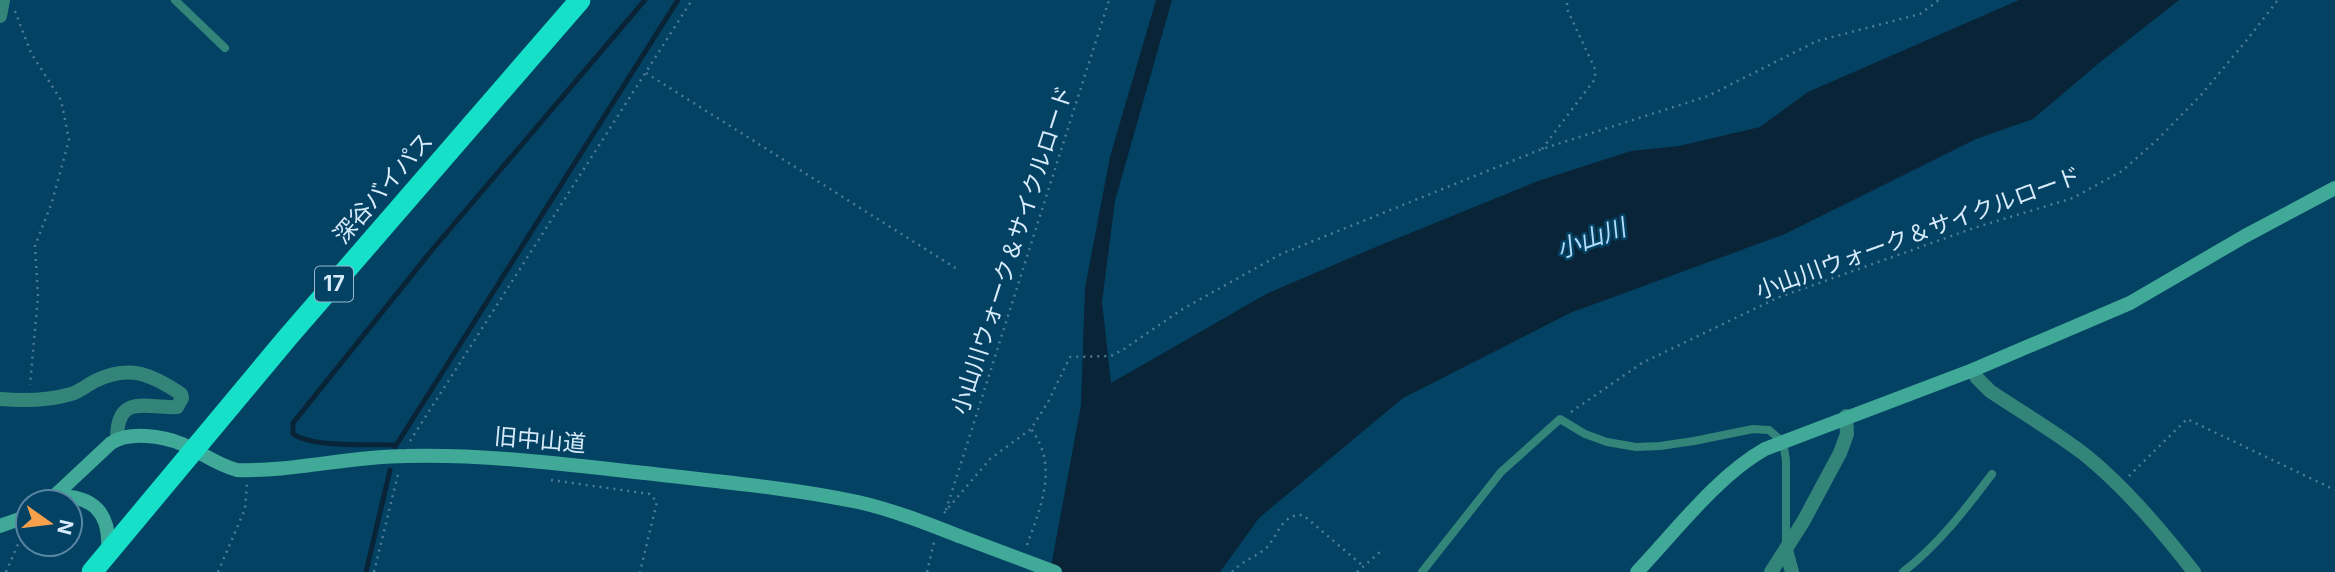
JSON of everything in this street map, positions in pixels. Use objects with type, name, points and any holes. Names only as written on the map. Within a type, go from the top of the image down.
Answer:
[{"type":"highway","name":"深谷バイパス","points":[[92,572],[193,450],[580,0]]},
{"type":"street","points":[[1637,572],[1730,473],[1749,458],[1846,416],[1973,370],[2149,293],[2245,236],[2335,188]]},
{"type":"street","points":[[0,400],[28,402],[73,394],[97,380],[127,370],[137,371],[181,394],[182,398],[177,407],[141,404],[121,414],[117,439],[63,488]]},
{"type":"street","points":[[1973,370],[1990,391],[2084,454],[2119,486],[2194,572]]},
{"type":"street","points":[[1771,572],[1840,453],[1847,434],[1846,416]]},
{"type":"street","name":"旧中山道","points":[[117,439],[132,436],[168,440],[226,468],[249,470],[404,456],[495,458],[814,494],[892,512],[1055,572]]},
{"type":"street","points":[[84,500],[97,508],[106,523],[108,552]]},
{"type":"street","points":[[1786,550],[1792,572]]},
{"type":"lane","points":[[175,0],[225,48]]},
{"type":"lane","points":[[1422,572],[1501,472],[1560,419],[1596,439],[1636,447],[1661,446],[1753,429],[1769,430],[1783,442],[1786,460],[1786,550]]},
{"type":"lane","points":[[1903,572],[1957,520],[1992,474]]},
{"type":"path","points":[[374,572],[404,456],[422,422],[692,0]]},
{"type":"path","name":"小山川ウォーク＆サイクルロード","points":[[1031,429],[990,459],[946,510],[1108,0]]},
{"type":"path","points":[[1542,149],[1595,79],[1595,69],[1567,9],[1567,0]]},
{"type":"path","points":[[1026,548],[1045,492],[1046,476],[1041,445],[1031,429],[1070,357],[1111,356],[1181,310],[1280,254],[1542,149],[1708,96],[1817,41],[1920,14],[1940,0]]},
{"type":"path","name":"小山川ウォーク＆サイクルロード","points":[[1560,419],[1642,363],[1777,298],[1973,228],[2073,198],[2122,171],[2201,95],[2278,0]]},
{"type":"path","points":[[2,7],[17,12],[31,53],[61,100],[69,140],[52,202],[35,246],[38,296],[28,402]]},
{"type":"path","points":[[645,73],[957,269]]},
{"type":"path","points":[[2119,486],[2187,419],[2335,489]]},
{"type":"path","points":[[218,572],[245,509],[249,470]]},
{"type":"path","points":[[543,477],[650,494],[657,502],[640,572]]},
{"type":"path","points":[[1232,572],[1266,548],[1281,525],[1297,515],[1303,515],[1362,565]]},
{"type":"path","points":[[927,572],[934,544]]},
{"type":"path","points":[[1357,572],[1380,552]]},
{"type":"path","points":[[6,572],[14,554]]},
{"type":"water","name":"小山川","points":[[1156,0],[1172,0],[1115,201],[1102,302],[1111,383],[1268,293],[1371,249],[1538,181],[1631,151],[1679,146],[1760,127],[1808,92],[2019,0],[2179,0],[2033,119],[1976,139],[1785,234],[1570,313],[1403,398],[1259,518],[1220,572],[1050,572],[1081,405],[1085,288],[1110,157]]},
{"type":"waterway","points":[[396,445],[314,441],[293,434],[293,423],[432,250],[645,0]]},
{"type":"waterway","points":[[395,447],[678,0]]},
{"type":"waterway","points":[[366,572],[390,470]]}]
